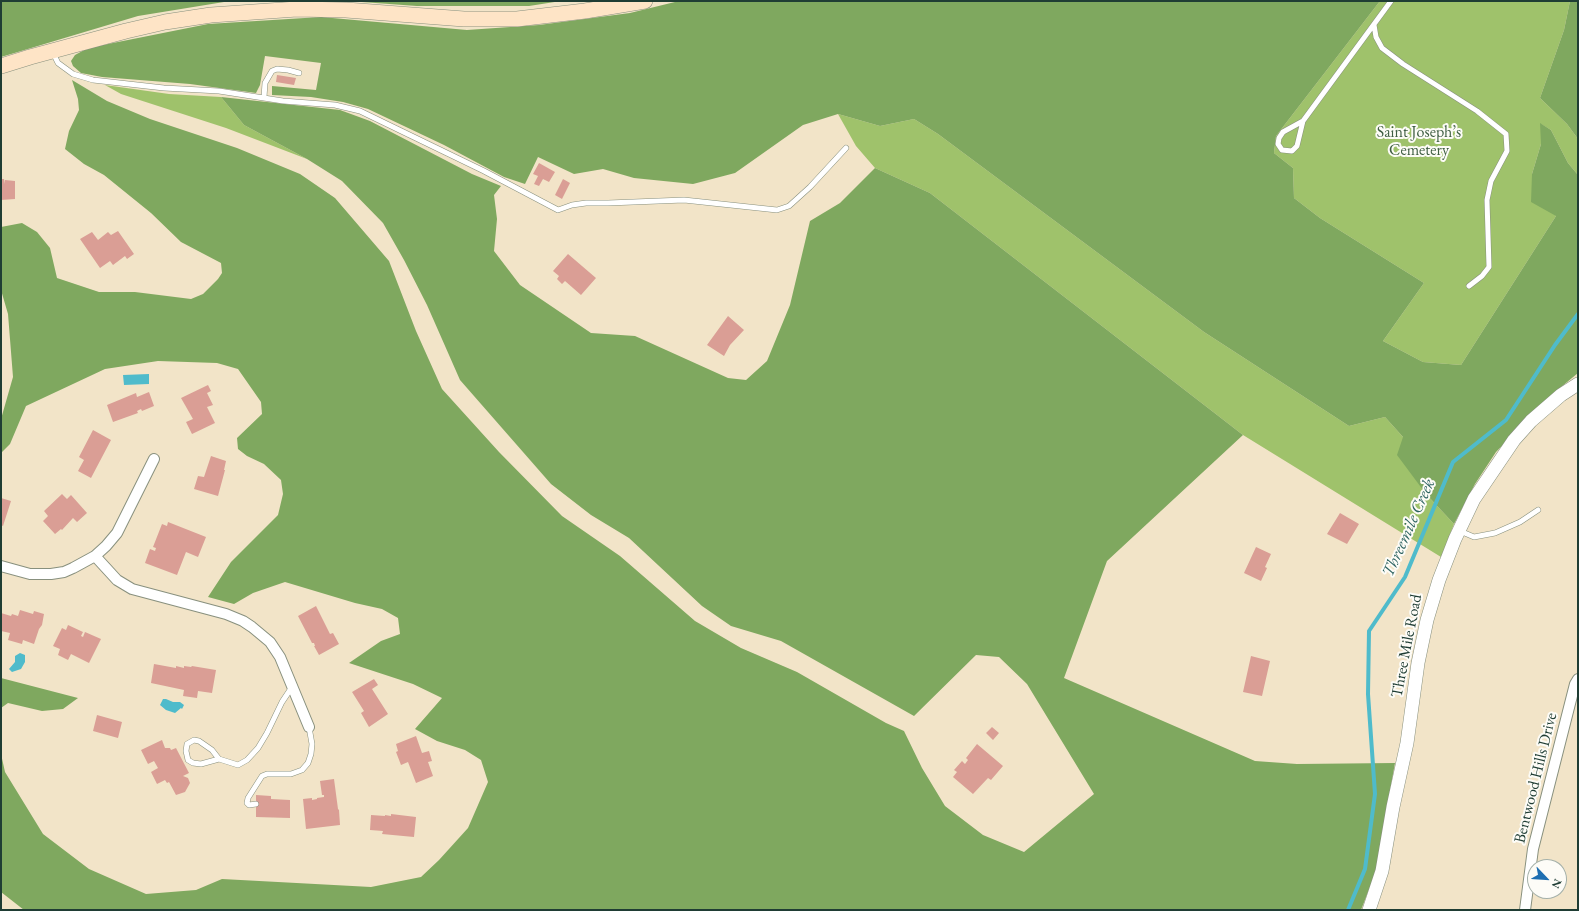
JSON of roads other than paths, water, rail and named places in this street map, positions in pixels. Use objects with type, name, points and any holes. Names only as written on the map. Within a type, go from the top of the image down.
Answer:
[{"type":"main road","points":[[1,66],[126,31],[165,22],[211,15],[297,9],[346,10],[490,20],[541,17],[645,1]]},
{"type":"street","name":"Three Mile Road","points":[[1369,910],[1382,871],[1393,807],[1407,743],[1418,663],[1427,620],[1439,580],[1459,530],[1474,499],[1514,440],[1531,421],[1561,395],[1578,384]]},
{"type":"street","points":[[1,566],[30,574],[51,574],[74,568],[95,556],[106,546],[119,529],[154,459]]},
{"type":"street","points":[[95,556],[117,580],[132,589],[226,614],[243,621],[252,627],[270,642],[282,660],[309,727]]},
{"type":"street","name":"Bentwood Hills Drive","points":[[1525,910],[1533,849],[1575,684],[1578,679]]},
{"type":"lane","points":[[1303,121],[1283,132],[1279,138],[1278,144],[1282,150],[1292,151],[1297,146],[1303,121],[1391,1]]},
{"type":"lane","points":[[1374,25],[1376,37],[1382,48],[1403,64],[1477,111],[1506,134],[1507,151],[1491,181],[1487,200],[1489,267],[1482,276],[1469,286]]},
{"type":"lane","points":[[51,51],[58,63],[70,72],[93,80],[334,105],[360,111],[484,171],[558,210],[572,205],[586,203],[684,200],[777,210],[789,206],[810,187],[846,148]]},
{"type":"lane","points":[[264,98],[265,83],[272,71],[277,69],[299,73]]},
{"type":"lane","points":[[1459,530],[1474,537],[1495,533],[1520,522],[1538,510]]},
{"type":"lane","points":[[219,759],[212,750],[199,741],[194,740],[187,744],[186,751],[188,760],[193,763],[201,764],[219,759],[238,765],[247,760],[258,748],[268,733],[282,702],[292,687]]},
{"type":"lane","points":[[256,804],[247,804],[248,798],[262,776],[267,774],[291,774],[302,770],[308,764],[312,744],[309,727]]},
{"type":"water","points":[[149,374],[149,384],[124,385],[123,375]]},
{"type":"water","points":[[20,653],[25,655],[25,662],[21,669],[12,672],[9,669],[15,662],[15,656]]},
{"type":"water","points":[[163,699],[173,702],[180,702],[184,705],[182,709],[181,708],[175,713],[166,710],[160,705]]},
{"type":"waterway","name":"Threemile Creek","points":[[1348,910],[1365,869],[1375,794],[1368,694],[1369,631],[1405,577],[1453,462],[1506,420],[1555,345],[1578,314]]},
{"type":"park label","name":"Saint Joseph’s Cemetery","points":[[1419,142]]}]
